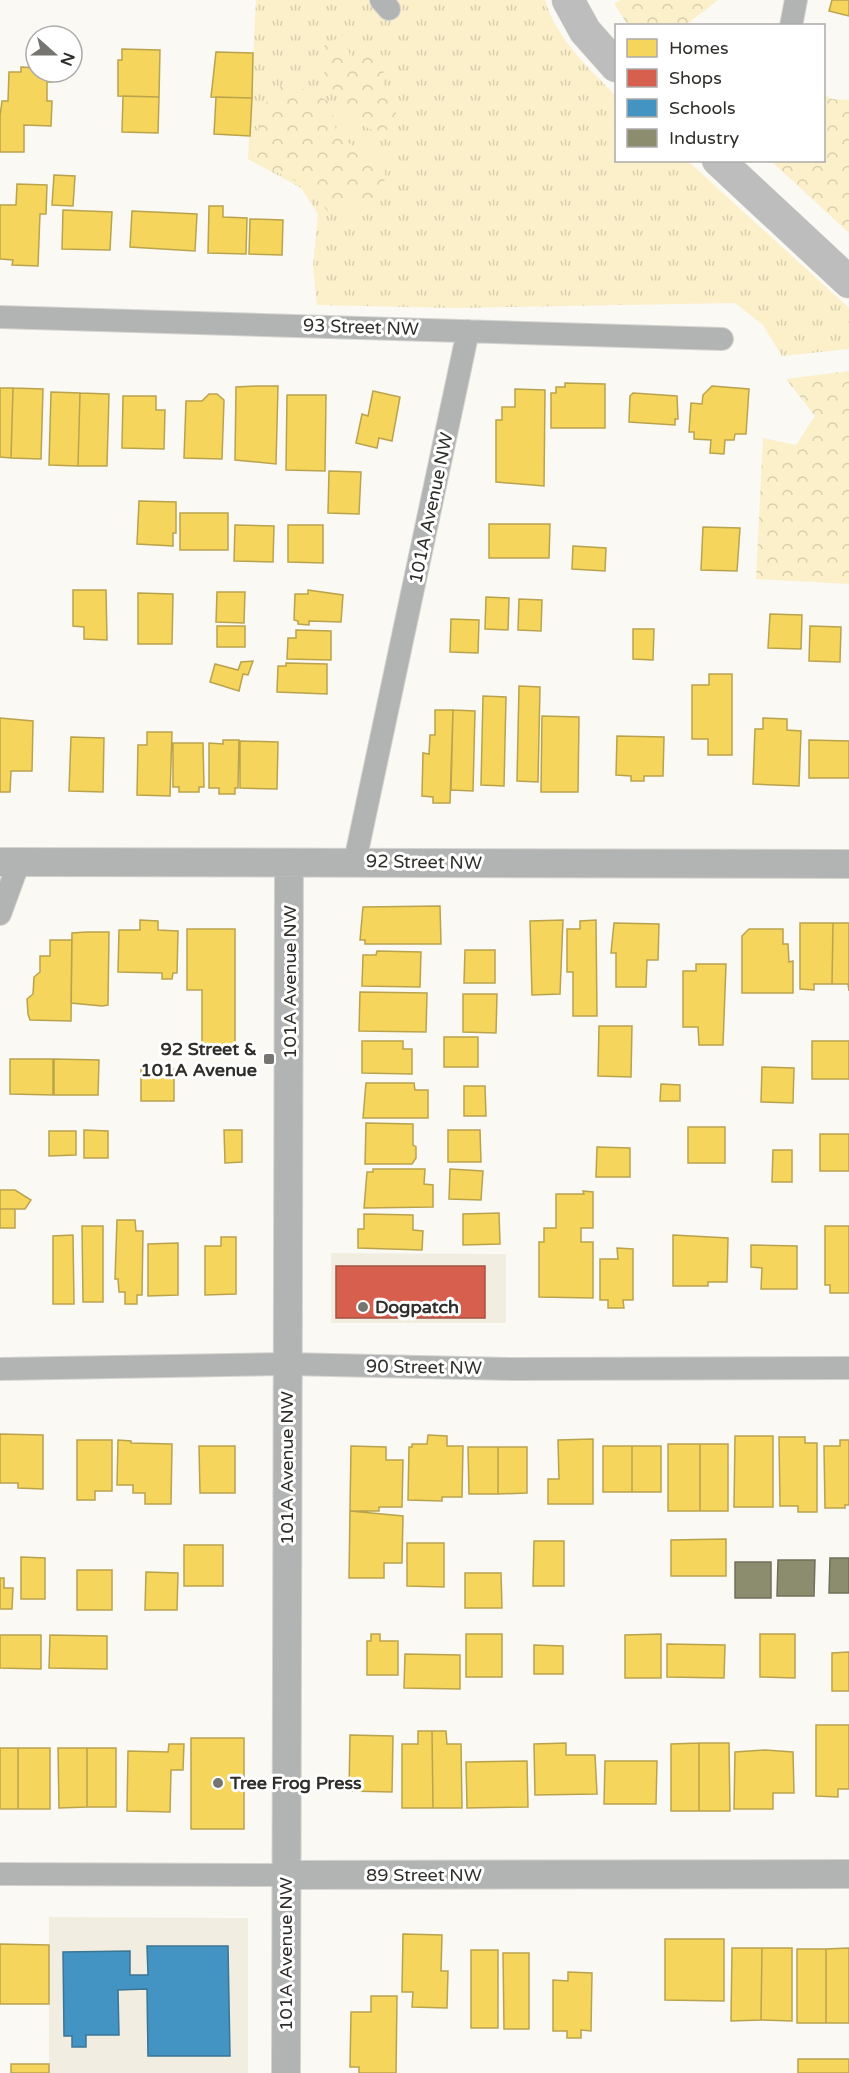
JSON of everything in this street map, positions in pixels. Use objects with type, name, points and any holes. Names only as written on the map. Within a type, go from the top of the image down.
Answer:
[{"type":"main road","points":[[568,0],[585,31],[615,65]]},
{"type":"main road","points":[[720,162],[849,282]]},
{"type":"street","points":[[791,24],[796,0]]},
{"type":"street","name":"93 Street NW","points":[[0,317],[722,339]]},
{"type":"street","name":"101A Avenue NW","points":[[355,861],[468,331]]},
{"type":"street","name":"92 Street NW","points":[[9,862],[290,863],[355,861],[849,864]]},
{"type":"street","points":[[0,914],[9,862]]},
{"type":"street","name":"101A Avenue NW","points":[[286,2073],[290,863]]},
{"type":"street","name":"90 Street NW","points":[[0,1369],[288,1364],[513,1369],[849,1368]]},
{"type":"street","name":"89 Street NW","points":[[0,1874],[849,1874]]},
{"type":"shaded area","points":[[331,1253],[506,1254],[506,1323],[331,1323]]},
{"type":"shaded area","points":[[49,1917],[248,1918],[248,2073],[49,2073]]},
{"type":"green space","points":[[256,0],[545,0],[565,40],[615,95],[615,162],[689,162],[849,308],[849,349],[782,356],[763,325],[735,303],[453,308],[317,305],[313,267],[318,214],[301,188],[248,159]]},
{"type":"green space","points":[[621,0],[718,0],[687,24],[627,24],[614,4]]},
{"type":"green space","points":[[343,35],[351,58],[365,49],[379,52],[384,58],[383,92],[398,116],[383,135],[343,116],[341,96],[325,82],[322,47]]},
{"type":"green space","points":[[285,81],[330,102],[337,135],[362,152],[386,161],[383,198],[328,212],[311,188],[250,160],[266,103]]},
{"type":"green space","points":[[825,95],[832,99],[849,100],[849,233],[772,162],[825,162]]},
{"type":"green space","points":[[849,371],[849,584],[756,579],[763,438],[796,445],[815,416],[786,379]]},
{"type":"building: Homes","points":[[832,0],[849,0],[849,16],[829,11]]},
{"type":"building: Homes","points":[[122,49],[160,50],[159,97],[118,96],[118,60],[122,60]]},
{"type":"building: Homes","points":[[216,52],[253,53],[252,98],[211,97]]},
{"type":"building: Homes","points":[[21,67],[24,67],[24,84],[47,84],[47,101],[52,101],[51,126],[24,125],[24,152],[0,152],[0,116],[2,101],[8,101],[9,72],[21,72]]},
{"type":"building: Homes","points":[[123,96],[159,97],[158,133],[122,132]]},
{"type":"building: Homes","points":[[216,97],[252,98],[250,136],[214,134]]},
{"type":"building: Homes","points":[[54,175],[75,176],[73,206],[52,205]]},
{"type":"building: Homes","points":[[17,184],[47,185],[46,214],[40,214],[38,266],[12,265],[13,260],[0,259],[0,205],[16,205]]},
{"type":"building: Homes","points":[[209,206],[223,206],[223,217],[247,218],[246,254],[208,253]]},
{"type":"building: Homes","points":[[63,210],[112,212],[110,250],[62,249]]},
{"type":"building: Homes","points":[[132,211],[197,214],[195,251],[130,247]]},
{"type":"building: Homes","points":[[250,219],[283,220],[282,255],[249,254]]},
{"type":"building: Homes","points":[[565,383],[605,384],[605,428],[551,428],[551,393],[556,393],[556,387],[565,387]]},
{"type":"building: Homes","points":[[278,386],[276,464],[235,460],[236,387]]},
{"type":"building: Homes","points":[[712,386],[749,389],[746,434],[735,434],[734,440],[725,440],[724,454],[710,453],[711,440],[694,439],[694,432],[689,432],[691,403],[702,404],[703,395]]},
{"type":"building: Homes","points":[[0,388],[13,388],[11,458],[0,457]]},
{"type":"building: Homes","points":[[13,388],[43,389],[41,459],[11,458]]},
{"type":"building: Homes","points":[[515,389],[545,390],[544,486],[496,482],[496,420],[502,420],[502,407],[515,407]]},
{"type":"building: Homes","points":[[373,391],[400,397],[392,441],[379,438],[377,448],[356,443],[362,414],[368,416]]},
{"type":"building: Homes","points":[[51,392],[80,393],[78,466],[49,465]]},
{"type":"building: Homes","points":[[80,393],[109,394],[107,466],[78,466]]},
{"type":"building: Homes","points":[[633,393],[677,396],[678,419],[675,419],[675,425],[629,422],[630,396]]},
{"type":"building: Homes","points":[[209,394],[217,394],[224,400],[222,459],[184,458],[186,401],[202,401]]},
{"type":"building: Homes","points":[[287,395],[326,395],[325,471],[286,470]]},
{"type":"building: Homes","points":[[123,396],[156,396],[156,410],[165,410],[164,449],[122,448]]},
{"type":"building: Homes","points":[[329,471],[361,472],[359,514],[328,513]]},
{"type":"building: Homes","points":[[139,501],[176,502],[176,533],[173,533],[173,546],[137,544]]},
{"type":"building: Homes","points":[[180,513],[228,513],[228,550],[180,550]]},
{"type":"building: Homes","points":[[489,524],[550,524],[549,558],[489,558]]},
{"type":"building: Homes","points":[[235,525],[274,526],[273,562],[234,561]]},
{"type":"building: Homes","points":[[288,525],[323,525],[323,563],[288,562]]},
{"type":"building: Homes","points":[[703,527],[740,528],[737,571],[701,570]]},
{"type":"building: Homes","points":[[573,546],[606,548],[605,571],[572,569]]},
{"type":"building: Homes","points":[[73,590],[106,590],[107,640],[84,639],[84,627],[73,626]]},
{"type":"building: Homes","points":[[308,590],[343,595],[341,622],[309,621],[309,625],[298,624],[298,621],[294,620],[295,594],[308,594]]},
{"type":"building: Homes","points":[[217,592],[245,592],[244,623],[216,622]]},
{"type":"building: Homes","points":[[138,593],[173,594],[172,644],[138,644]]},
{"type":"building: Homes","points":[[486,597],[509,598],[508,630],[485,629]]},
{"type":"building: Homes","points":[[519,599],[542,600],[541,631],[518,630]]},
{"type":"building: Homes","points":[[770,614],[802,615],[801,649],[768,648]]},
{"type":"building: Homes","points":[[451,619],[479,620],[478,653],[450,652]]},
{"type":"building: Homes","points":[[217,626],[245,626],[245,647],[217,647]]},
{"type":"building: Homes","points":[[810,626],[841,627],[840,662],[809,661]]},
{"type":"building: Homes","points":[[633,629],[654,629],[653,660],[633,659]]},
{"type":"building: Homes","points":[[296,630],[331,631],[331,660],[287,659],[288,638],[296,638]]},
{"type":"building: Homes","points":[[253,661],[248,675],[243,674],[239,691],[210,682],[215,664],[238,670],[241,662]]},
{"type":"building: Homes","points":[[286,663],[327,664],[327,694],[277,692],[278,666],[286,666]]},
{"type":"building: Homes","points":[[709,674],[732,674],[732,755],[708,755],[708,739],[692,739],[692,685],[709,685]]},
{"type":"building: Homes","points":[[519,686],[540,687],[538,782],[517,781]]},
{"type":"building: Homes","points":[[483,696],[506,697],[504,786],[481,785]]},
{"type":"building: Homes","points":[[435,710],[453,710],[450,803],[433,803],[433,797],[422,796],[423,753],[429,754],[430,735],[435,735]]},
{"type":"building: Homes","points":[[453,710],[475,711],[473,791],[451,790]]},
{"type":"building: Homes","points":[[542,716],[579,717],[578,792],[541,792]]},
{"type":"building: Homes","points":[[0,718],[33,721],[32,771],[11,771],[10,792],[0,792]]},
{"type":"building: Homes","points":[[763,718],[787,719],[787,730],[801,731],[799,786],[753,784],[755,729],[763,729]]},
{"type":"building: Homes","points":[[147,732],[172,732],[170,796],[137,795],[138,745],[147,745]]},
{"type":"building: Homes","points":[[617,736],[664,737],[663,776],[644,776],[644,781],[631,781],[631,776],[616,775]]},
{"type":"building: Homes","points":[[71,737],[104,738],[103,792],[69,791]]},
{"type":"building: Homes","points":[[223,740],[239,740],[238,788],[235,788],[235,794],[219,794],[219,788],[209,788],[209,743],[223,744]]},
{"type":"building: Homes","points":[[809,740],[849,741],[849,778],[809,778]]},
{"type":"building: Homes","points":[[240,741],[278,742],[277,789],[240,788]]},
{"type":"building: Homes","points":[[173,743],[203,743],[204,787],[199,787],[199,792],[179,792],[179,787],[173,787]]},
{"type":"building: Homes","points":[[440,906],[441,944],[365,944],[365,940],[360,940],[363,907]]},
{"type":"building: Homes","points":[[140,920],[158,921],[158,930],[178,931],[177,973],[173,973],[172,979],[162,979],[162,973],[118,972],[119,930],[140,930]]},
{"type":"building: Homes","points":[[563,920],[560,994],[532,995],[530,921]]},
{"type":"building: Homes","points":[[596,920],[597,1016],[573,1016],[573,972],[567,972],[567,929],[580,929],[580,921]]},
{"type":"building: Homes","points":[[614,923],[659,924],[658,960],[647,960],[646,987],[616,987],[616,953],[611,953]]},
{"type":"building: Homes","points":[[800,923],[833,923],[832,984],[814,984],[814,990],[800,989]]},
{"type":"building: Homes","points":[[833,923],[849,923],[849,991],[848,984],[832,984]]},
{"type":"building: Homes","points":[[187,929],[235,929],[235,1050],[202,1050],[202,990],[187,990]]},
{"type":"building: Homes","points":[[749,929],[783,929],[783,944],[788,944],[789,962],[793,961],[793,993],[742,993],[742,936]]},
{"type":"building: Homes","points":[[109,932],[108,1005],[71,1003],[72,933]]},
{"type":"building: Homes","points":[[50,940],[72,940],[71,1021],[30,1020],[28,1014],[27,999],[33,994],[34,977],[40,972],[40,956],[50,956]]},
{"type":"building: Homes","points":[[465,950],[495,950],[495,983],[464,983]]},
{"type":"building: Homes","points":[[377,951],[421,952],[420,987],[362,986],[363,955],[376,955]]},
{"type":"building: Homes","points":[[696,964],[726,964],[723,1045],[699,1045],[698,1027],[683,1027],[683,971],[696,971]]},
{"type":"building: Homes","points":[[360,992],[427,993],[426,1032],[359,1031]]},
{"type":"building: Homes","points":[[463,994],[497,994],[496,1033],[463,1032]]},
{"type":"building: Homes","points":[[599,1026],[632,1026],[631,1077],[598,1076]]},
{"type":"building: Homes","points":[[444,1037],[478,1037],[478,1067],[444,1067]]},
{"type":"building: Homes","points":[[362,1041],[403,1041],[403,1049],[412,1049],[412,1074],[362,1073]]},
{"type":"building: Homes","points":[[812,1041],[849,1041],[849,1079],[812,1079]]},
{"type":"building: Homes","points":[[10,1059],[53,1059],[53,1095],[10,1094]]},
{"type":"building: Homes","points":[[54,1059],[99,1060],[98,1095],[54,1095]]},
{"type":"building: Homes","points":[[762,1067],[794,1068],[793,1103],[761,1102]]},
{"type":"building: Homes","points":[[141,1069],[174,1069],[174,1101],[141,1101]]},
{"type":"building: Homes","points":[[366,1083],[414,1083],[415,1090],[428,1090],[428,1118],[363,1118]]},
{"type":"building: Homes","points":[[661,1084],[680,1085],[680,1101],[660,1101]]},
{"type":"building: Homes","points":[[464,1086],[485,1086],[486,1116],[464,1116]]},
{"type":"building: Homes","points":[[366,1123],[413,1124],[413,1145],[416,1147],[416,1158],[412,1164],[365,1164]]},
{"type":"building: Homes","points":[[688,1127],[725,1127],[725,1163],[688,1163]]},
{"type":"building: Homes","points":[[84,1130],[108,1131],[108,1158],[84,1158]]},
{"type":"building: Homes","points":[[224,1130],[242,1130],[242,1162],[225,1163]]},
{"type":"building: Homes","points":[[448,1130],[480,1130],[481,1162],[448,1162]]},
{"type":"building: Homes","points":[[49,1131],[76,1131],[76,1155],[49,1156]]},
{"type":"building: Homes","points":[[820,1134],[849,1134],[849,1171],[820,1171]]},
{"type":"building: Homes","points":[[597,1147],[630,1148],[630,1177],[596,1177]]},
{"type":"building: Homes","points":[[773,1150],[792,1150],[792,1182],[772,1182]]},
{"type":"building: Homes","points":[[373,1169],[425,1169],[424,1184],[433,1185],[433,1207],[364,1208],[367,1172],[373,1172]]},
{"type":"building: Homes","points":[[450,1169],[483,1171],[481,1200],[449,1199]]},
{"type":"building: Homes","points":[[0,1190],[15,1190],[31,1200],[25,1209],[0,1209]]},
{"type":"building: Homes","points":[[583,1191],[593,1192],[593,1228],[581,1228],[581,1242],[593,1242],[593,1298],[539,1297],[539,1242],[544,1242],[544,1228],[556,1228],[556,1194],[584,1194]]},
{"type":"building: Homes","points":[[0,1209],[15,1209],[15,1228],[0,1228]]},
{"type":"building: Homes","points":[[499,1213],[500,1244],[463,1245],[463,1214]]},
{"type":"building: Homes","points":[[364,1214],[413,1215],[413,1230],[423,1231],[422,1250],[358,1248],[358,1229],[364,1229]]},
{"type":"building: Homes","points":[[117,1220],[135,1220],[136,1231],[143,1231],[142,1295],[137,1295],[137,1304],[125,1304],[125,1292],[119,1292],[118,1279],[115,1279]]},
{"type":"building: Homes","points":[[82,1226],[103,1226],[103,1302],[83,1302]]},
{"type":"building: Homes","points":[[825,1226],[849,1226],[849,1293],[830,1293],[830,1285],[825,1285]]},
{"type":"building: Homes","points":[[73,1235],[74,1304],[53,1304],[53,1236]]},
{"type":"building: Homes","points":[[673,1235],[728,1238],[727,1282],[708,1282],[708,1286],[673,1286]]},
{"type":"building: Homes","points":[[221,1237],[236,1237],[236,1294],[205,1295],[205,1246],[221,1246]]},
{"type":"building: Homes","points":[[178,1243],[178,1295],[148,1296],[148,1244]]},
{"type":"building: Homes","points":[[751,1245],[797,1246],[797,1289],[761,1289],[762,1268],[751,1267]]},
{"type":"building: Homes","points":[[617,1248],[633,1249],[633,1300],[623,1300],[624,1308],[608,1308],[608,1300],[600,1300],[600,1259],[618,1259]]},
{"type":"building: Homes","points":[[0,1434],[43,1435],[43,1489],[18,1488],[18,1483],[0,1483]]},
{"type":"building: Homes","points":[[428,1435],[447,1436],[447,1446],[463,1446],[462,1497],[442,1497],[442,1501],[408,1500],[409,1447],[412,1447],[412,1444],[427,1444]]},
{"type":"building: Homes","points":[[735,1436],[773,1436],[773,1507],[734,1507]]},
{"type":"building: Homes","points":[[779,1437],[805,1437],[805,1443],[817,1443],[817,1512],[798,1512],[798,1506],[780,1506]]},
{"type":"building: Homes","points":[[593,1439],[593,1504],[548,1504],[548,1479],[559,1479],[558,1440]]},
{"type":"building: Homes","points":[[77,1440],[112,1440],[112,1491],[95,1491],[95,1500],[77,1500]]},
{"type":"building: Homes","points":[[118,1440],[131,1441],[131,1443],[172,1444],[171,1504],[145,1504],[145,1493],[133,1493],[133,1485],[117,1485]]},
{"type":"building: Homes","points":[[840,1440],[849,1440],[849,1505],[845,1505],[845,1508],[825,1508],[824,1446],[840,1446]]},
{"type":"building: Homes","points":[[668,1444],[700,1444],[700,1511],[668,1511]]},
{"type":"building: Homes","points":[[700,1444],[728,1444],[728,1511],[700,1511]]},
{"type":"building: Homes","points":[[199,1446],[235,1446],[235,1493],[200,1493]]},
{"type":"building: Homes","points":[[351,1446],[386,1447],[386,1460],[403,1460],[402,1507],[379,1507],[379,1511],[350,1511]]},
{"type":"building: Homes","points":[[603,1446],[632,1446],[632,1492],[603,1492]]},
{"type":"building: Homes","points":[[632,1446],[661,1446],[661,1492],[632,1492]]},
{"type":"building: Homes","points":[[468,1447],[498,1447],[498,1494],[469,1494]]},
{"type":"building: Homes","points":[[498,1447],[527,1447],[527,1493],[498,1494]]},
{"type":"building: Homes","points":[[350,1511],[403,1516],[402,1563],[384,1563],[384,1578],[349,1578]]},
{"type":"building: Homes","points":[[726,1539],[726,1576],[671,1576],[671,1540]]},
{"type":"building: Homes","points":[[534,1541],[564,1541],[564,1586],[533,1586]]},
{"type":"building: Homes","points":[[407,1543],[444,1543],[444,1587],[407,1586]]},
{"type":"building: Homes","points":[[184,1545],[223,1545],[223,1586],[184,1586]]},
{"type":"building: Homes","points":[[21,1557],[45,1558],[45,1599],[21,1599]]},
{"type":"building: Homes","points":[[77,1570],[112,1570],[112,1610],[77,1610]]},
{"type":"building: Homes","points":[[146,1572],[178,1573],[177,1610],[145,1610]]},
{"type":"building: Homes","points":[[465,1573],[501,1573],[502,1608],[465,1608]]},
{"type":"building: Homes","points":[[0,1578],[4,1578],[4,1588],[13,1588],[12,1609],[0,1609]]},
{"type":"building: Homes","points":[[371,1634],[380,1634],[380,1641],[398,1641],[398,1675],[367,1675],[367,1641],[371,1641]]},
{"type":"building: Homes","points":[[466,1634],[502,1634],[502,1677],[466,1677]]},
{"type":"building: Homes","points":[[661,1634],[661,1678],[625,1678],[625,1635]]},
{"type":"building: Homes","points":[[760,1634],[795,1634],[795,1678],[760,1677]]},
{"type":"building: Homes","points":[[0,1635],[41,1635],[41,1669],[0,1668]]},
{"type":"building: Homes","points":[[50,1635],[107,1636],[107,1669],[49,1668]]},
{"type":"building: Homes","points":[[667,1644],[725,1645],[724,1678],[667,1677]]},
{"type":"building: Homes","points":[[534,1645],[563,1646],[563,1674],[534,1674]]},
{"type":"building: Homes","points":[[849,1652],[849,1691],[832,1691],[832,1653]]},
{"type":"building: Homes","points":[[405,1654],[460,1655],[460,1689],[404,1688]]},
{"type":"building: Homes","points":[[816,1725],[849,1725],[849,1789],[838,1789],[838,1797],[816,1796]]},
{"type":"building: Homes","points":[[418,1731],[432,1731],[433,1808],[402,1808],[402,1744],[418,1744]]},
{"type":"building: Homes","points":[[432,1731],[446,1731],[447,1744],[461,1744],[462,1808],[433,1808]]},
{"type":"building: Homes","points":[[350,1735],[393,1736],[392,1792],[349,1791]]},
{"type":"building: Homes","name":"Tree Frog Press","points":[[191,1738],[244,1738],[244,1829],[191,1829]]},
{"type":"building: Homes","points":[[566,1743],[566,1755],[595,1755],[597,1794],[535,1795],[534,1744]]},
{"type":"building: Homes","points":[[699,1743],[729,1743],[730,1811],[699,1811]]},
{"type":"building: Homes","points":[[699,1743],[699,1811],[671,1811],[671,1744]]},
{"type":"building: Homes","points":[[169,1744],[184,1744],[183,1770],[171,1770],[170,1812],[127,1811],[128,1751],[168,1752]]},
{"type":"building: Homes","points":[[0,1748],[18,1748],[18,1809],[0,1809]]},
{"type":"building: Homes","points":[[18,1748],[50,1748],[50,1809],[18,1809]]},
{"type":"building: Homes","points":[[58,1748],[87,1748],[87,1807],[59,1808]]},
{"type":"building: Homes","points":[[87,1748],[116,1748],[116,1807],[87,1807]]},
{"type":"building: Homes","points":[[765,1750],[793,1752],[794,1793],[773,1793],[773,1809],[734,1809],[735,1752]]},
{"type":"building: Homes","points":[[527,1761],[528,1807],[467,1808],[466,1762]]},
{"type":"building: Homes","points":[[605,1761],[657,1761],[656,1804],[604,1804]]},
{"type":"building: Homes","points":[[403,1934],[442,1935],[441,1971],[448,1971],[447,2008],[412,2007],[413,1992],[402,1992]]},
{"type":"building: Homes","points":[[665,1939],[724,1939],[724,2001],[665,2000]]},
{"type":"building: Homes","points":[[0,1944],[49,1945],[49,2004],[0,2004]]},
{"type":"building: Homes","points":[[732,1948],[762,1948],[761,2020],[731,2021]]},
{"type":"building: Homes","points":[[762,1948],[792,1948],[792,2021],[761,2020]]},
{"type":"building: Homes","points":[[849,1948],[849,2023],[826,2023],[826,1949]]},
{"type":"building: Homes","points":[[797,1949],[826,1949],[826,2023],[797,2023]]},
{"type":"building: Homes","points":[[471,1950],[498,1950],[498,2028],[471,2028]]},
{"type":"building: Homes","points":[[503,1953],[529,1953],[529,2029],[504,2029]]},
{"type":"building: Homes","points":[[568,1972],[592,1973],[591,2031],[581,2030],[581,2038],[567,2038],[567,2031],[553,2031],[553,1980],[568,1981]]},
{"type":"building: Homes","points":[[371,1996],[397,1996],[396,2073],[359,2073],[359,2067],[350,2067],[351,2012],[371,2012]]},
{"type":"building: Homes","points":[[798,2059],[849,2059],[849,2073],[798,2073]]},
{"type":"building: Homes","points":[[11,2064],[49,2064],[49,2073],[11,2073]]},
{"type":"building: Shops","points":[[336,1266],[485,1266],[485,1318],[336,1318]]},
{"type":"building: Schools","points":[[147,1946],[228,1946],[230,2056],[148,2056],[147,1989],[118,1990],[119,2035],[86,2035],[86,2047],[72,2047],[72,2036],[64,2036],[63,1952],[130,1951],[130,1975],[148,1975]]},
{"type":"building: Industry","points":[[830,1558],[849,1558],[849,1593],[829,1593]]},
{"type":"building: Industry","points":[[778,1560],[815,1560],[814,1596],[777,1596]]},
{"type":"building: Industry","points":[[735,1562],[771,1562],[771,1598],[735,1598]]},
{"type":"place","name":"92 Street & 101A Avenue","points":[[269,1059]]},
{"type":"place","name":"Dogpatch","points":[[363,1307]]},
{"type":"place","name":"Tree Frog Press","points":[[218,1783]]}]
